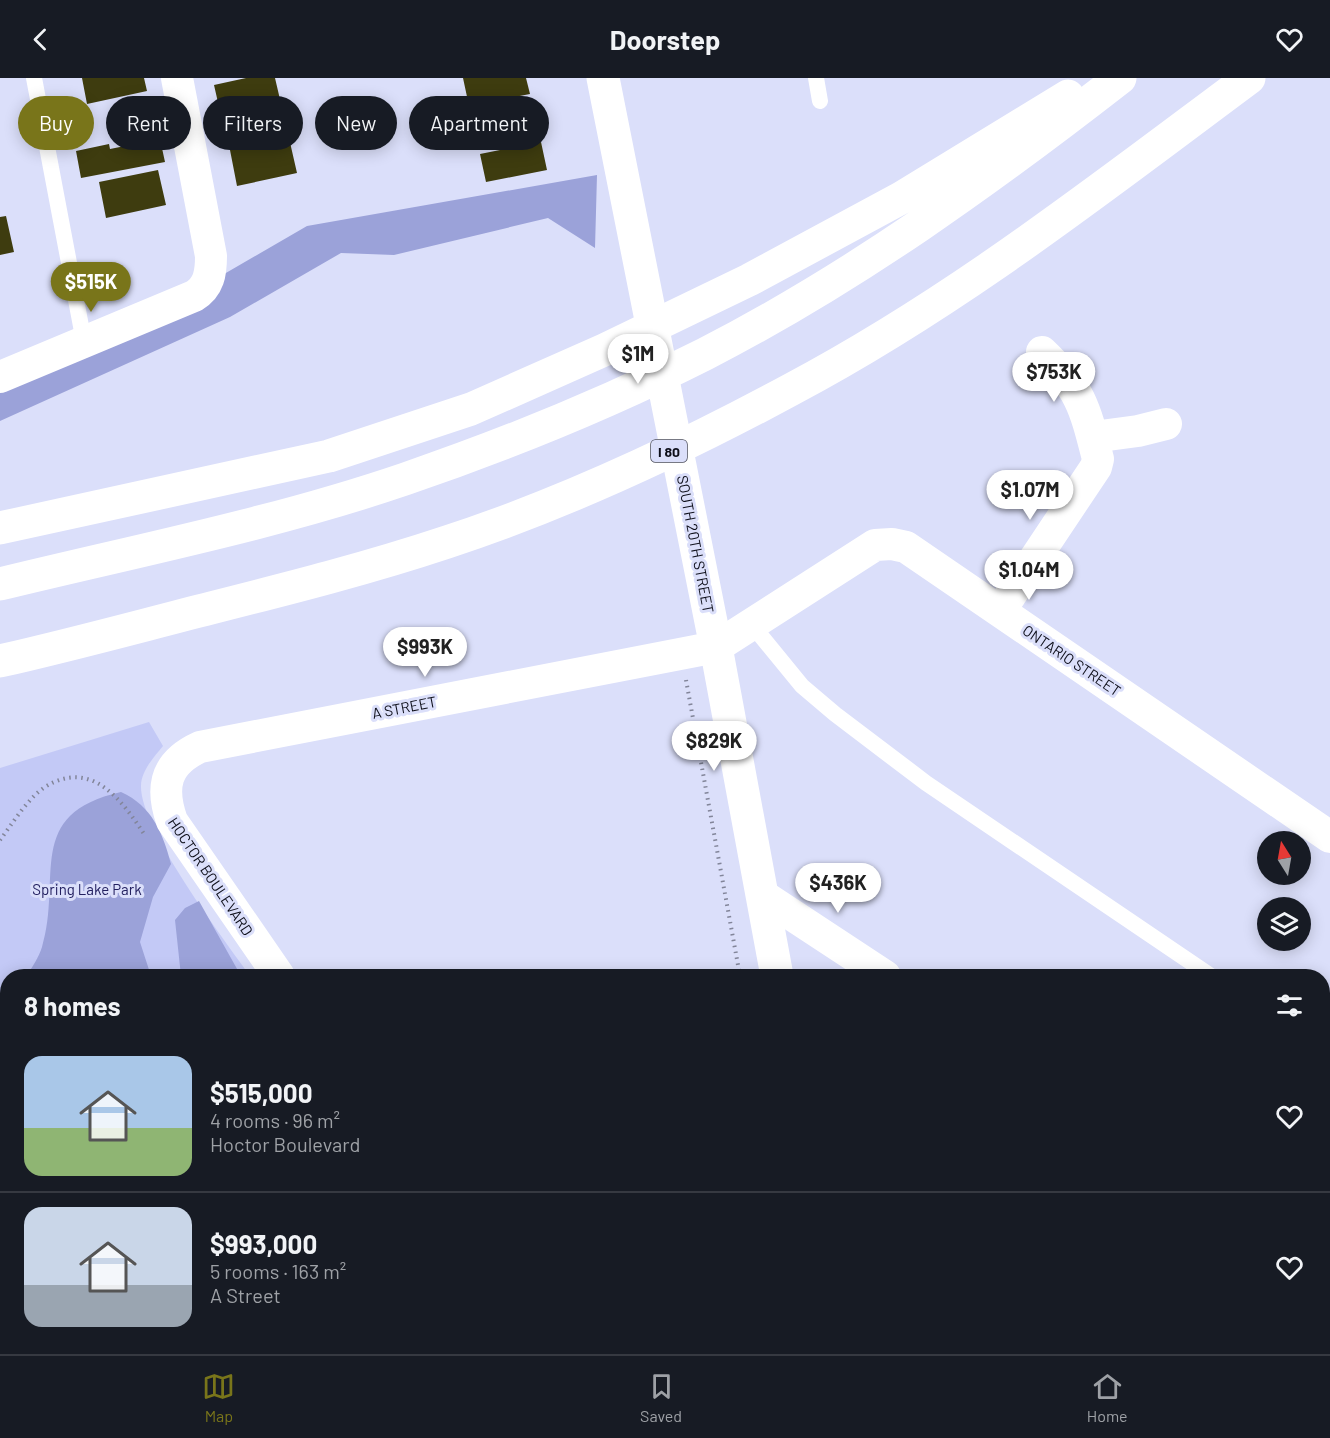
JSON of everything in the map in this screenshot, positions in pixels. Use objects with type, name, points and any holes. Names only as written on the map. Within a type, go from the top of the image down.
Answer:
[{"type":"main road","name":"SOUTH 20TH STREET","points":[[603,78],[717,647],[776,969]]},
{"type":"main road","points":[[0,528],[319,458],[386,439],[471,409],[604,350],[749,280],[901,198],[1097,78]]},
{"type":"main road","points":[[0,584],[197,538],[402,480],[545,427],[624,393],[706,353],[874,255],[1018,158],[1120,78]]},
{"type":"main road","name":"I 80","points":[[0,663],[372,565],[449,541],[543,507],[702,436],[804,383],[987,272],[1249,78]]},
{"type":"street","points":[[0,377],[194,296],[208,281],[211,256],[177,78]]},
{"type":"street","points":[[1000,611],[1096,467],[1098,459],[1083,404],[1066,375],[1042,352]]},
{"type":"street","points":[[1093,437],[1138,431],[1166,424]]},
{"type":"street","name":"ONTARIO STREET","points":[[717,647],[862,551],[875,545],[892,544],[906,548],[1330,837]]},
{"type":"street","name":"A STREET","points":[[171,770],[185,754],[200,747],[717,647]]},
{"type":"street","name":"HOCTOR BOULEVARD","points":[[171,770],[166,785],[165,802],[172,821],[274,969]]},
{"type":"street","points":[[762,895],[874,969]]},
{"type":"lane","points":[[34,78],[84,342]]},
{"type":"lane","points":[[816,78],[820,101]]},
{"type":"lane","points":[[752,625],[802,686],[835,714],[926,783],[1201,969]]},
{"type":"path","points":[[686,678],[740,969]]},
{"type":"path","points":[[0,840],[33,797],[45,787],[59,781],[74,779],[90,780],[116,795],[146,837]]},
{"type":"green space","points":[[597,175],[595,248],[548,218],[394,255],[341,253],[230,317],[0,421],[0,391],[76,360],[307,226]]},
{"type":"green space","name":"Spring Lake Park","points":[[149,722],[163,746],[143,775],[141,786],[144,805],[168,855],[185,883],[245,969],[0,969],[0,768]]},
{"type":"green space","points":[[121,792],[141,805],[148,813],[160,831],[164,842],[171,864],[153,897],[140,942],[149,969],[31,969],[42,947],[47,921],[50,873],[58,833],[70,816],[90,802]]},
{"type":"green space","points":[[199,901],[237,969],[180,969],[175,920],[185,908]]},
{"type":"building","points":[[82,78],[144,78],[147,91],[124,96],[106,96],[106,100],[94,102],[94,96],[85,96]]},
{"type":"building","points":[[246,78],[275,78],[279,96],[217,96],[214,85]]},
{"type":"building","points":[[463,78],[526,78],[530,94],[520,96],[467,96]]},
{"type":"building","points":[[106,145],[106,150],[162,150],[165,162],[81,178],[76,151],[94,150],[94,147]]},
{"type":"building","points":[[230,150],[292,150],[297,173],[237,186]]},
{"type":"building","points":[[500,150],[543,150],[547,170],[486,182],[480,154]]},
{"type":"building","points":[[158,170],[166,205],[106,218],[99,182]]},
{"type":"building","points":[[6,216],[14,252],[0,255],[0,217]]}]
